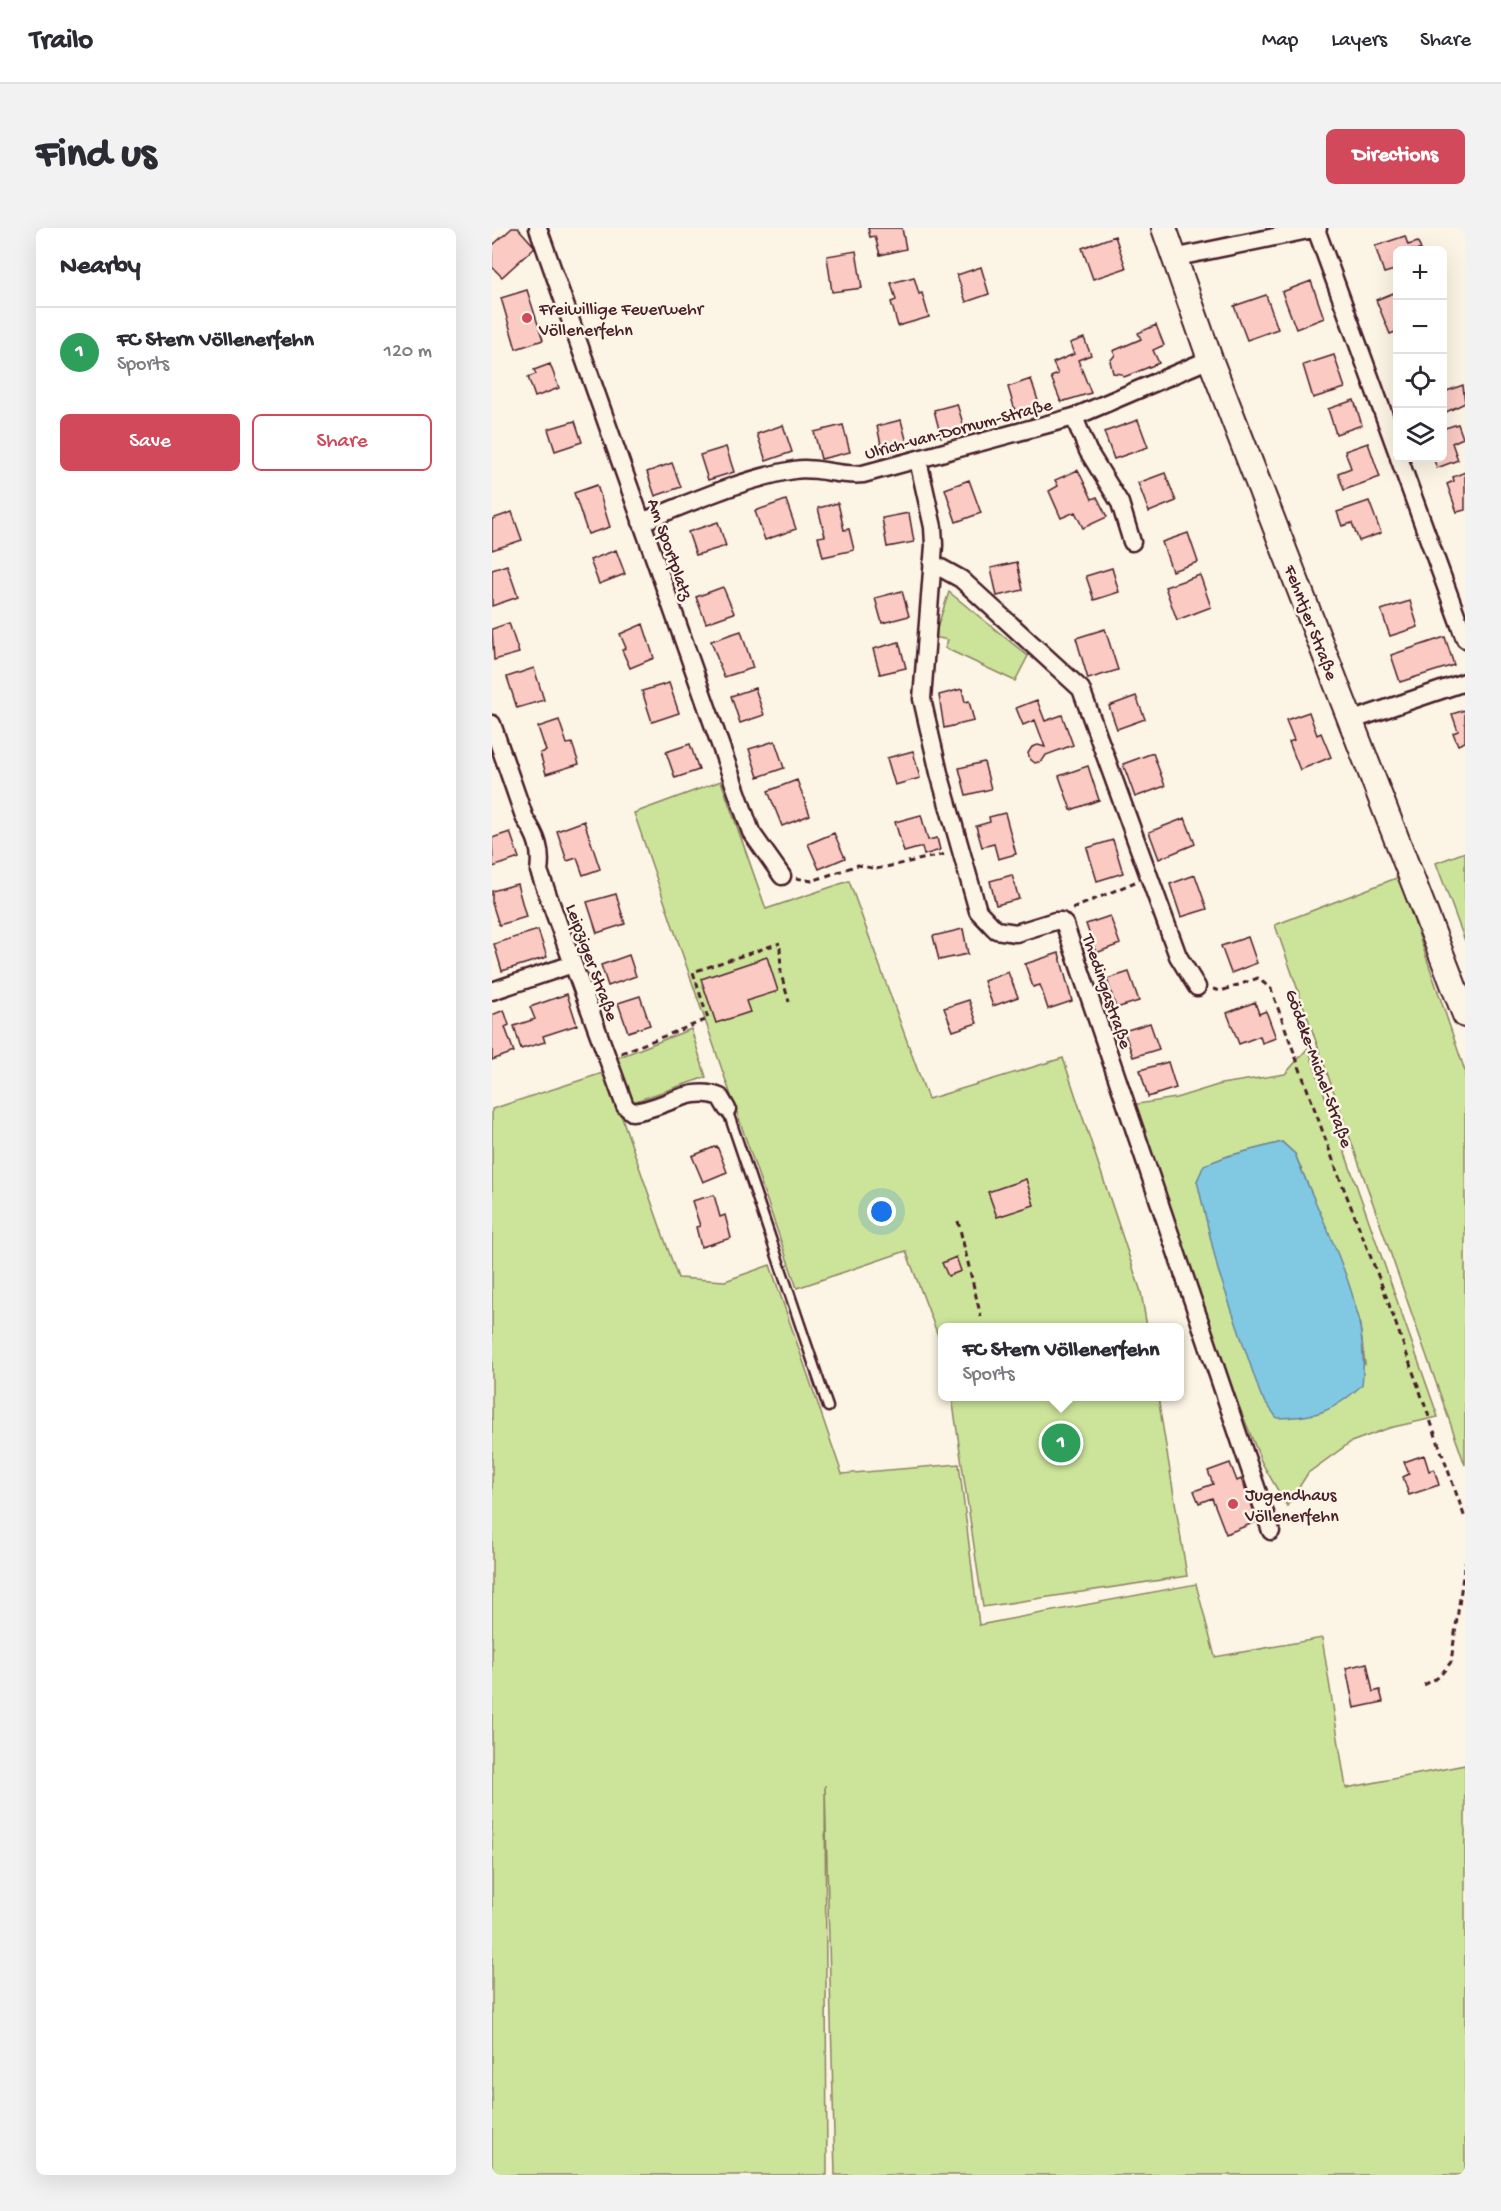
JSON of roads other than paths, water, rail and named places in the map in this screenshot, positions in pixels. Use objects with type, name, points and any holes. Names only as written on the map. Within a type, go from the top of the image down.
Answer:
[{"type":"street","name":"Am Sportplatz","points":[[538,228],[751,832],[782,876]]},
{"type":"street","name":"Fehntjer Straße","points":[[1164,228],[1210,359],[1465,1015]]},
{"type":"street","points":[[1173,258],[1317,228],[1393,442]]},
{"type":"street","name":"Ulrich-van-Dornum-Straße","points":[[641,522],[756,480],[796,470],[816,470],[849,476],[918,460],[1074,417],[1210,359]]},
{"type":"street","points":[[1074,417],[1088,452],[1120,503],[1132,542]]},
{"type":"street","name":"Thedingastraße","points":[[918,460],[933,527],[922,699],[939,773],[978,911],[996,930],[1016,933],[1061,921],[1068,931],[1271,1531]]},
{"type":"street","points":[[1400,462],[1465,639]]},
{"type":"street","points":[[932,563],[961,579],[1081,689],[1178,956],[1197,987]]},
{"type":"street","points":[[1350,721],[1465,682]]},
{"type":"street","name":"Leipziger Straße","points":[[492,724],[498,763],[533,831],[542,855],[539,872],[626,1106],[632,1112],[646,1111],[702,1092],[720,1097],[727,1109]]},
{"type":"street","points":[[492,991],[573,964]]},
{"type":"lane","points":[[727,1109],[828,1407]]},
{"type":"water","points":[[1282,1142],[1295,1154],[1343,1266],[1360,1325],[1363,1355],[1362,1385],[1352,1394],[1324,1411],[1303,1416],[1277,1418],[1261,1396],[1218,1270],[1197,1181],[1204,1165],[1228,1156]]},
{"type":"place","name":"Freiwillige Feuerwehr Völlenerfehn","points":[[527,318]]},
{"type":"place","name":"FC Stern Völlenerfehn","points":[[1061,1443]]},
{"type":"place","name":"Jugendhaus Völlenerfehn","points":[[1233,1504]]}]
